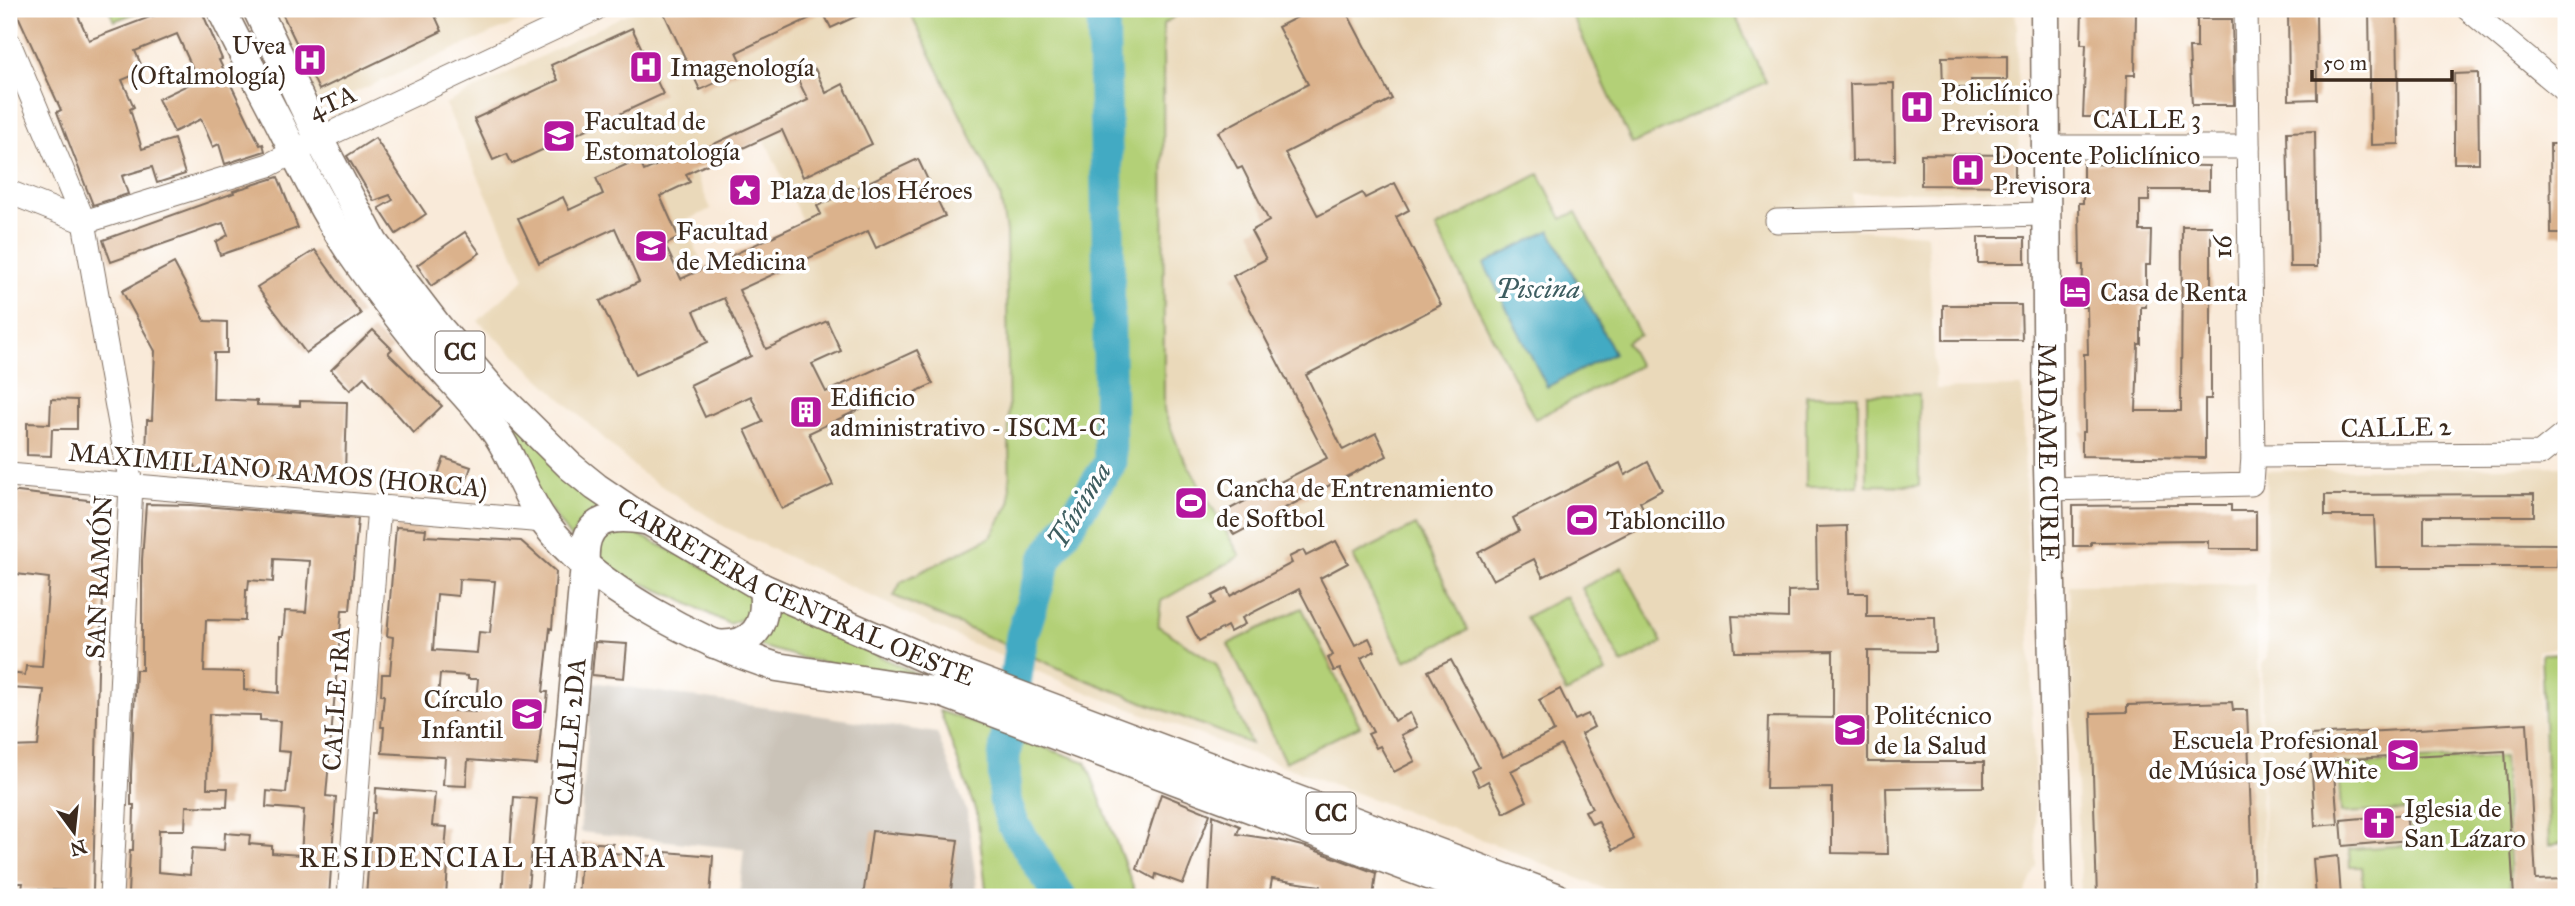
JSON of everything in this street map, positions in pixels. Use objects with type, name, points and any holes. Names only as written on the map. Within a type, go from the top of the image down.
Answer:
[{"type":"main road","name":"CARRETERA CENTRAL OESTE","points":[[221,9],[330,219],[351,253],[415,338],[492,427],[513,461],[543,521],[565,547],[612,588],[714,644],[776,667],[944,680]]},
{"type":"main road","name":"CARRETERA CENTRAL OESTE","points":[[257,9],[318,138],[374,243],[439,328],[492,389],[570,466],[596,487],[763,588],[944,680],[1103,740],[1556,897]]},
{"type":"main road","name":"MADAME CURIE","points":[[2045,9],[2049,489],[2059,896]]},
{"type":"main road","name":"CALLE 2DA","points":[[555,897],[586,540],[600,521],[625,517],[650,521]]},
{"type":"main road","points":[[714,644],[729,645],[743,641],[755,632],[763,620],[763,588]]},
{"type":"main road","name":"CARRETERA CENTRAL OESTE","points":[[1103,740],[1487,897]]},
{"type":"street","name":"4TA","points":[[85,222],[269,165],[318,138],[594,9]]},
{"type":"street","points":[[2030,9],[2046,75]]},
{"type":"street","name":"16","points":[[2049,489],[2251,484],[2253,456],[2246,9]]},
{"type":"street","points":[[2468,9],[2566,91]]},
{"type":"street","name":"SAN RAMÓN","points":[[9,43],[85,222],[131,485],[111,897]]},
{"type":"street","name":"CALLE 3","points":[[2047,147],[2248,147]]},
{"type":"street","points":[[9,192],[85,222]]},
{"type":"street","points":[[1777,221],[2045,214]]},
{"type":"street","name":"CALLE 2","points":[[2253,456],[2540,454],[2566,433]]},
{"type":"street","name":"MAXIMILIANO RAMOS (HORCA)","points":[[9,475],[543,521]]},
{"type":"street","name":"CALLE 1RA","points":[[349,897],[379,506]]},
{"type":"shaded area","points":[[277,9],[548,9],[321,107]]},
{"type":"shaded area","points":[[637,9],[2014,9],[2017,24],[2019,190],[1852,193],[1854,230],[1927,234],[1936,389],[2022,387],[2037,866],[2023,897],[1624,897],[1507,849],[1098,697],[968,642],[725,527],[641,473],[478,321],[525,278],[445,104]],"holes":[[[764,138],[803,223],[705,268],[683,222],[711,209],[694,171]]]},
{"type":"shaded area","points":[[2566,466],[2566,646],[2537,651],[2549,848],[2566,847],[2566,897],[2265,897],[2261,664],[2267,658],[2266,471]]},
{"type":"shaded area","points":[[2255,584],[2264,897],[2081,897],[2069,585]]},
{"type":"shaded area","points":[[592,682],[937,733],[967,812],[978,897],[739,897],[744,849],[580,832]]},
{"type":"green space","points":[[109,9],[146,9],[114,21]]},
{"type":"green space","points":[[908,9],[1186,9],[1163,24],[1164,410],[1179,449],[1240,556],[1161,601],[1158,626],[1216,664],[1251,744],[1079,677],[894,596],[901,582],[991,537],[1010,503],[1006,232],[1000,195]]},
{"type":"green space","points":[[1569,9],[1732,9],[1766,82],[1632,144]]},
{"type":"green space","points":[[1539,174],[1562,219],[1576,212],[1640,335],[1626,342],[1639,366],[1535,419],[1436,228]]},
{"type":"green space","points":[[330,182],[608,507],[584,518],[572,540],[321,188]]},
{"type":"green space","points":[[1867,394],[1919,394],[1919,486],[1867,485]]},
{"type":"green space","points":[[1806,395],[1858,395],[1858,486],[1806,486]]},
{"type":"green space","points":[[1416,525],[1468,630],[1405,661],[1353,556]]},
{"type":"green space","points":[[607,531],[631,531],[693,561],[748,593],[752,605],[748,617],[729,624],[673,596],[610,570],[598,548]]},
{"type":"green space","points":[[1622,567],[1662,643],[1622,664],[1582,588]]},
{"type":"green space","points":[[1566,596],[1606,672],[1566,693],[1526,617]]},
{"type":"green space","points":[[777,607],[921,676],[809,660],[756,645]]},
{"type":"green space","points":[[1302,608],[1360,726],[1285,762],[1228,644]]},
{"type":"green space","points":[[2566,653],[2566,843],[2549,845],[2541,654]]},
{"type":"green space","points":[[940,711],[1086,762],[1137,897],[987,897],[977,815]]},
{"type":"green space","points":[[2503,757],[2511,897],[2365,897],[2362,867],[2350,867],[2349,849],[2412,845],[2409,810],[2341,813],[2338,765]]},
{"type":"water","name":"Piscina","points":[[1550,230],[1614,353],[1547,387],[1484,264]]},
{"type":"building","points":[[15,9],[75,9],[89,40],[171,9],[201,9],[222,59],[219,60],[265,151],[225,164],[219,144],[213,147],[201,119],[174,132],[158,99],[198,80],[177,34],[135,51],[144,71],[122,80],[134,107],[130,109],[142,149],[174,139],[185,174],[157,183],[152,167],[122,176],[128,194],[93,205],[57,112],[61,110]]},
{"type":"building","points":[[280,9],[432,9],[442,31],[319,90]]},
{"type":"building","points":[[662,9],[872,9],[831,28],[823,12],[737,52],[745,69],[700,90]]},
{"type":"building","points":[[1313,9],[1345,9],[1392,99],[1285,153],[1318,216],[1362,193],[1365,198],[1395,183],[1409,210],[1396,217],[1441,305],[1306,375],[1343,450],[1376,433],[1387,456],[1281,510],[1284,516],[1267,525],[1264,519],[1234,535],[1222,513],[1253,497],[1248,486],[1264,478],[1269,488],[1327,458],[1233,276],[1266,259],[1251,231],[1269,221],[1242,167],[1238,169],[1218,132],[1308,84],[1278,27]]},
{"type":"building","points":[[2082,9],[2136,9],[2135,75],[2127,75],[2126,117],[2083,117],[2086,44],[2081,44]]},
{"type":"building","points":[[2288,9],[2316,9],[2317,99],[2289,100]]},
{"type":"building","points":[[2369,9],[2397,9],[2399,144],[2371,145]]},
{"type":"building","points":[[2197,19],[2232,19],[2234,105],[2192,105],[2189,48],[2197,48]]},
{"type":"building","points":[[632,28],[663,94],[512,164],[507,154],[493,160],[474,119],[558,80],[551,65]]},
{"type":"building","points":[[2007,56],[2007,80],[1971,80],[1972,88],[1943,88],[1942,57]]},
{"type":"building","points":[[815,69],[826,93],[843,84],[872,144],[803,177],[782,130],[686,174],[690,182],[660,196],[679,238],[665,245],[681,279],[821,214],[817,206],[918,159],[945,216],[876,248],[868,231],[739,290],[766,349],[827,321],[841,351],[812,364],[826,392],[917,350],[933,384],[882,407],[879,400],[809,433],[833,485],[782,509],[745,430],[763,422],[751,396],[705,417],[690,385],[751,356],[724,298],[694,311],[708,342],[635,375],[600,301],[639,282],[615,228],[539,263],[518,218],[563,197],[569,210],[603,194],[596,178],[639,159],[644,171],[678,156],[680,160],[808,100],[797,78]]},
{"type":"building","points":[[2478,73],[2479,163],[2454,163],[2454,74]]},
{"type":"building","points":[[1894,83],[1895,160],[1852,161],[1850,84]]},
{"type":"building","points":[[2315,131],[2317,267],[2290,267],[2287,132]]},
{"type":"building","points":[[375,138],[426,214],[396,234],[379,208],[393,200],[390,195],[374,201],[347,156]]},
{"type":"building","points":[[2550,144],[2566,144],[2566,234],[2551,234]]},
{"type":"building","name":"Docente Policlínico Previsora","points":[[1921,154],[2015,155],[2015,186],[1921,185]]},
{"type":"building","points":[[2083,164],[2209,166],[2209,190],[2149,190],[2149,201],[2140,201],[2140,231],[2151,231],[2150,265],[2146,265],[2146,307],[2141,307],[2136,411],[2181,411],[2182,226],[2211,226],[2211,399],[2205,399],[2205,458],[2082,456],[2082,432],[2085,432],[2084,354],[2088,354],[2087,307],[2082,307],[2083,265],[2080,265],[2079,203],[2083,203]]},
{"type":"building","points":[[278,177],[298,228],[220,255],[216,242],[228,235],[223,223],[111,262],[103,240]]},
{"type":"building","points":[[465,232],[480,253],[431,286],[417,265]]},
{"type":"building","points":[[1978,237],[2025,237],[2025,263],[1978,263]]},
{"type":"building","points":[[315,250],[361,314],[306,353],[257,287]]},
{"type":"building","points":[[174,263],[205,321],[227,322],[227,353],[214,353],[213,399],[257,401],[257,405],[300,406],[300,401],[347,402],[345,473],[230,472],[195,470],[195,465],[146,463],[147,420],[152,420],[155,351],[122,291]]},
{"type":"building","points":[[1943,305],[2021,305],[2022,340],[1943,340]]},
{"type":"building","points":[[373,330],[392,349],[388,353],[442,406],[414,433],[364,377],[350,390],[331,370]]},
{"type":"building","points":[[51,399],[77,400],[77,429],[52,429],[51,456],[27,455],[27,423],[50,424]]},
{"type":"building","points":[[444,458],[471,467],[462,493],[435,483]]},
{"type":"building","name":"Tabloncillo","points":[[1648,462],[1662,490],[1640,502],[1650,522],[1543,577],[1534,559],[1493,580],[1478,553],[1519,531],[1513,518],[1620,463],[1625,475]]},
{"type":"building","points":[[9,491],[105,502],[105,573],[98,670],[93,892],[22,889],[23,883],[9,883],[9,747],[38,746],[44,690],[9,688],[9,673],[25,675],[26,666],[42,667],[49,578],[9,573]]},
{"type":"building","points":[[2534,494],[2534,516],[2424,516],[2424,543],[2559,544],[2557,567],[2376,567],[2374,516],[2325,516],[2325,495]]},
{"type":"building","points":[[146,504],[191,505],[358,519],[350,610],[342,610],[326,796],[336,797],[329,897],[220,897],[184,893],[183,897],[178,897],[128,894],[130,850],[133,850],[134,805],[131,805],[131,775],[136,670],[142,670],[142,560]],"holes":[[[274,559],[310,561],[306,612],[285,611],[283,636],[280,636],[279,693],[244,690],[244,672],[204,671],[206,620],[245,621],[249,580],[273,582]],[[209,714],[260,715],[260,720],[280,721],[278,751],[290,752],[286,793],[267,791],[266,807],[304,810],[301,855],[272,853],[272,846],[249,844],[250,835],[225,833],[224,850],[192,848],[190,875],[158,872],[159,830],[185,830],[186,806],[227,807],[228,788],[207,788]]]},
{"type":"building","points":[[2231,505],[2231,511],[2256,511],[2256,549],[2208,549],[2208,541],[2091,542],[2091,546],[2073,546],[2073,506]]},
{"type":"building","points":[[1847,526],[1848,593],[1867,593],[1867,617],[1935,617],[1936,652],[1868,651],[1868,762],[1984,762],[1984,787],[1886,788],[1888,854],[1832,853],[1832,788],[1766,789],[1768,717],[1833,718],[1833,651],[1735,652],[1732,616],[1788,618],[1788,591],[1817,590],[1816,527]]},
{"type":"building","points":[[396,527],[426,529],[425,536],[521,541],[556,572],[552,629],[550,628],[543,692],[548,692],[546,711],[543,711],[537,765],[468,760],[466,786],[443,785],[445,757],[382,753],[382,674],[390,674],[393,637],[387,636]],"holes":[[[459,579],[495,581],[490,633],[479,632],[477,653],[433,650],[437,594],[458,596]],[[440,674],[478,679],[475,712],[437,710]]]},
{"type":"building","points":[[1336,541],[1348,563],[1320,578],[1355,645],[1369,638],[1375,651],[1361,658],[1394,721],[1410,713],[1417,727],[1401,735],[1415,761],[1394,772],[1380,746],[1376,748],[1368,734],[1373,732],[1340,669],[1334,671],[1328,658],[1333,655],[1299,589],[1242,618],[1245,624],[1230,632],[1227,626],[1199,641],[1187,618],[1215,603],[1212,596],[1227,588],[1230,596],[1292,563],[1289,557],[1303,550],[1306,556]]},
{"type":"building","points":[[595,642],[627,644],[624,678],[592,675]]},
{"type":"building","points":[[1451,660],[1503,757],[1554,731],[1539,700],[1560,689],[1575,720],[1588,714],[1594,727],[1581,734],[1634,839],[1613,850],[1598,821],[1592,824],[1585,811],[1592,808],[1561,745],[1511,771],[1527,801],[1504,813],[1488,781],[1479,786],[1472,771],[1479,767],[1428,671]]},
{"type":"building","points":[[2232,702],[2233,710],[2247,710],[2254,897],[2097,897],[2091,713],[2127,712],[2127,705]]},
{"type":"building","points":[[2527,723],[2536,880],[2566,879],[2566,897],[2514,897],[2505,751],[2333,760],[2338,824],[2315,826],[2310,735]]},
{"type":"building","points":[[376,788],[435,793],[432,826],[447,827],[444,863],[448,864],[446,897],[366,897]]},
{"type":"building","points":[[1161,794],[1210,814],[1183,884],[1156,874],[1155,879],[1137,869]]},
{"type":"building","points":[[514,797],[537,799],[527,897],[502,897],[504,865],[509,865]]},
{"type":"building","points":[[2406,814],[2409,840],[2343,846],[2341,820]]},
{"type":"building","points":[[1213,815],[1240,826],[1237,834],[1306,847],[1376,873],[1373,897],[1320,897],[1321,886],[1272,879],[1269,897],[1209,897]]},
{"type":"building","points":[[872,831],[958,840],[950,897],[863,897]]},
{"type":"building","points":[[582,842],[613,844],[612,853],[666,857],[666,852],[713,856],[710,897],[578,897]]},
{"type":"building","points":[[2338,856],[2341,897],[2316,897],[2313,859]]},
{"type":"waterway","name":"Tíinima","points":[[1060,897],[1013,824],[1005,800],[1004,758],[1022,636],[1046,559],[1110,463],[1103,9]]},
{"type":"place","name":"Uvea (Oftalmología)","points":[[310,60]]},
{"type":"place","name":"Imagenología","points":[[646,67]]},
{"type":"place","name":"Policlínico Previsora","points":[[1917,107]]},
{"type":"place","name":"Facultad de Estomatología","points":[[559,136]]},
{"type":"place","name":"Docente Policlínico Previsora","points":[[1968,170]]},
{"type":"place","name":"Plaza de los Héroes","points":[[745,190]]},
{"type":"place","name":"Facultad de Medicina","points":[[651,246]]},
{"type":"place","name":"Casa de Renta","points":[[2075,292]]},
{"type":"place","name":"Edificio administrativo - ISCM-C","points":[[806,412]]},
{"type":"place","name":"Cancha de Entrenamiento de Softbol","points":[[1191,503]]},
{"type":"place","name":"Tabloncillo","points":[[1582,520]]},
{"type":"place","name":"Círculo Infantil","points":[[527,714]]},
{"type":"place","name":"Politécnico de la Salud","points":[[1850,730]]},
{"type":"place","name":"Escuela Profesional de Música José White","points":[[2403,755]]},
{"type":"place","name":"Iglesia de San Lázaro","points":[[2379,823]]},
{"type":"district","name":"RESIDENCIAL HABANA","points":[[483,857]]}]
